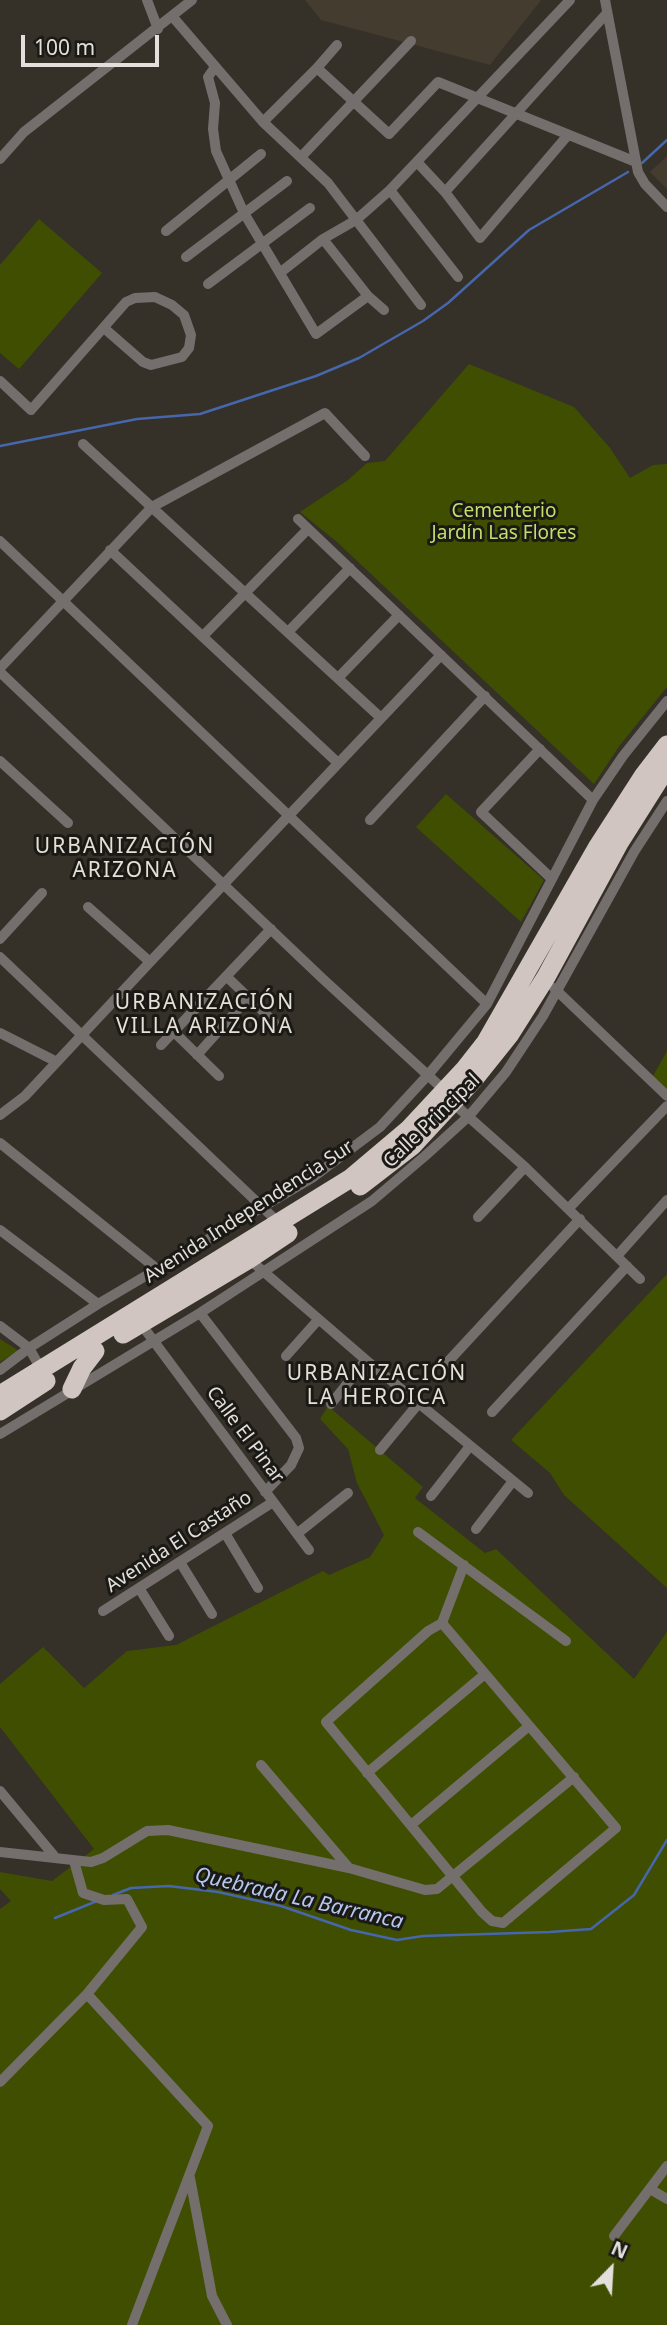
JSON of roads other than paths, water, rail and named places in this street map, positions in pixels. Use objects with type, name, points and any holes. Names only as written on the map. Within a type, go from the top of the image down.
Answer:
[{"type":"highway","name":"Avenida Independencia Sur","points":[[0,1411],[141,1324],[262,1270],[412,1146],[486,1042],[597,848],[644,775],[667,745]]},
{"type":"highway","name":"Avenida Independencia Sur","points":[[0,1395],[351,1178],[448,1097],[510,1034],[551,985],[627,847],[667,767]]},
{"type":"highway","points":[[72,1389],[94,1351]]},
{"type":"street","points":[[147,0],[158,29]]},
{"type":"street","points":[[281,272],[323,239],[356,220],[390,190],[570,0]]},
{"type":"street","points":[[605,0],[636,162],[642,180],[667,207]]},
{"type":"street","points":[[0,159],[24,132],[158,29],[187,1]]},
{"type":"street","points":[[445,192],[607,13]]},
{"type":"street","points":[[172,16],[263,122],[328,183],[421,304]]},
{"type":"street","points":[[301,157],[411,41]]},
{"type":"street","points":[[263,122],[337,45]]},
{"type":"street","points":[[215,67],[208,77],[215,103],[216,151],[244,213],[316,334],[368,296]]},
{"type":"street","points":[[317,68],[389,134],[438,82],[636,162]]},
{"type":"street","points":[[417,162],[445,192],[480,238],[568,135]]},
{"type":"street","points":[[166,232],[261,154]]},
{"type":"street","points":[[186,257],[287,181]]},
{"type":"street","points":[[390,190],[458,277]]},
{"type":"street","points":[[208,284],[310,208]]},
{"type":"street","points":[[323,239],[368,296],[384,310]]},
{"type":"street","points":[[0,381],[31,410],[126,302],[135,298],[163,300],[180,311],[188,322],[191,335],[189,348],[182,357],[151,365],[143,362],[104,328]]},
{"type":"street","points":[[365,456],[325,413],[152,508],[0,670],[428,1075],[448,1097],[569,1208],[640,1279]]},
{"type":"street","points":[[83,444],[382,718]]},
{"type":"street","points":[[298,519],[593,800]]},
{"type":"street","points":[[203,636],[308,528]]},
{"type":"street","points":[[0,541],[487,1004]]},
{"type":"street","points":[[110,550],[338,764]]},
{"type":"street","points":[[288,632],[350,568]]},
{"type":"street","points":[[338,678],[400,615]]},
{"type":"street","points":[[0,1115],[25,1096],[441,655]]},
{"type":"street","points":[[370,820],[485,696]]},
{"type":"street","points":[[0,1370],[98,1304],[312,1178],[380,1126],[428,1075],[487,1004],[593,800],[623,755],[667,701]]},
{"type":"street","points":[[540,750],[481,812],[552,879]]},
{"type":"street","points":[[0,761],[68,823]]},
{"type":"street","points":[[627,847],[667,802]]},
{"type":"street","points":[[0,939],[42,893]]},
{"type":"street","points":[[88,907],[149,962]]},
{"type":"street","points":[[161,1045],[271,929]]},
{"type":"street","points":[[0,957],[280,1224]]},
{"type":"street","points":[[227,977],[274,1022]]},
{"type":"street","points":[[551,985],[667,1096]]},
{"type":"street","name":"Calle Principal","points":[[0,1434],[200,1313],[262,1270],[372,1201],[469,1116],[506,1072],[551,985]]},
{"type":"street","points":[[197,1055],[248,998]]},
{"type":"street","points":[[174,1032],[219,1076]]},
{"type":"street","points":[[0,1033],[57,1062]]},
{"type":"street","points":[[569,1208],[667,1106]]},
{"type":"street","points":[[0,1143],[157,1269]]},
{"type":"street","points":[[478,1217],[525,1167]]},
{"type":"street","points":[[617,1256],[667,1200]]},
{"type":"street","points":[[444,1366],[580,1219]]},
{"type":"street","points":[[0,1230],[98,1304]]},
{"type":"street","points":[[492,1412],[627,1266]]},
{"type":"street","points":[[262,1270],[418,1404],[528,1493]]},
{"type":"street","points":[[200,1313],[296,1438],[299,1448],[291,1465],[265,1492]]},
{"type":"street","points":[[286,1356],[318,1320]]},
{"type":"street","name":"Calle El Pinar","points":[[141,1324],[309,1550]]},
{"type":"street","points":[[0,1326],[29,1348],[41,1369]]},
{"type":"street","points":[[331,1404],[366,1360]]},
{"type":"street","points":[[380,1450],[418,1404]]},
{"type":"street","points":[[431,1496],[470,1446]]},
{"type":"street","points":[[476,1529],[513,1481]]},
{"type":"street","points":[[298,1533],[348,1493]]},
{"type":"street","name":"Avenida El Castaño","points":[[103,1611],[273,1502]]},
{"type":"street","points":[[418,1532],[566,1641]]},
{"type":"street","points":[[225,1533],[258,1588]]},
{"type":"street","points":[[180,1562],[212,1614]]},
{"type":"street","points":[[442,1623],[616,1828],[503,1923],[492,1921],[482,1912],[326,1725],[327,1720],[428,1631],[442,1623],[464,1565]]},
{"type":"street","points":[[139,1588],[169,1636]]},
{"type":"street","points":[[367,1773],[485,1674]]},
{"type":"street","points":[[411,1825],[528,1726]]},
{"type":"street","points":[[261,1765],[349,1868]]},
{"type":"street","points":[[0,1852],[91,1861],[103,1858],[147,1831],[156,1829],[349,1868],[425,1890],[437,1889],[573,1777]]},
{"type":"street","points":[[0,1791],[55,1857]]},
{"type":"street","points":[[0,2082],[87,1994],[142,1927],[127,1899],[104,1900],[83,1893],[74,1861]]},
{"type":"street","points":[[87,1994],[208,2126],[132,2325]]},
{"type":"street","points":[[614,2236],[667,2166]]},
{"type":"street","points":[[189,2175],[212,2297],[227,2325]]},
{"type":"street","points":[[650,2189],[667,2199]]},
{"type":"waterway","points":[[642,163],[667,140]]},
{"type":"waterway","points":[[0,446],[137,419],[200,414],[316,376],[359,358],[423,321],[448,303],[529,230],[628,172]]},
{"type":"waterway","name":"Quebrada La Barranca","points":[[113,1895],[131,1888],[169,1886],[218,1892],[281,1906],[351,1930],[397,1940],[423,1936],[591,1929],[634,1895],[667,1840]]},
{"type":"waterway","name":"Quebrada La Barranca","points":[[55,1918],[97,1901]]},
{"type":"district","name":"URBANIZACIÓN ARIZONA","points":[[125,859]]},
{"type":"district","name":"URBANIZACIÓN VILLA ARIZONA","points":[[205,1015]]},
{"type":"district","name":"URBANIZACIÓN LA HEROICA","points":[[377,1386]]},
{"type":"park label","name":"Cementerio Jardín Las Flores","points":[[504,523]]}]
